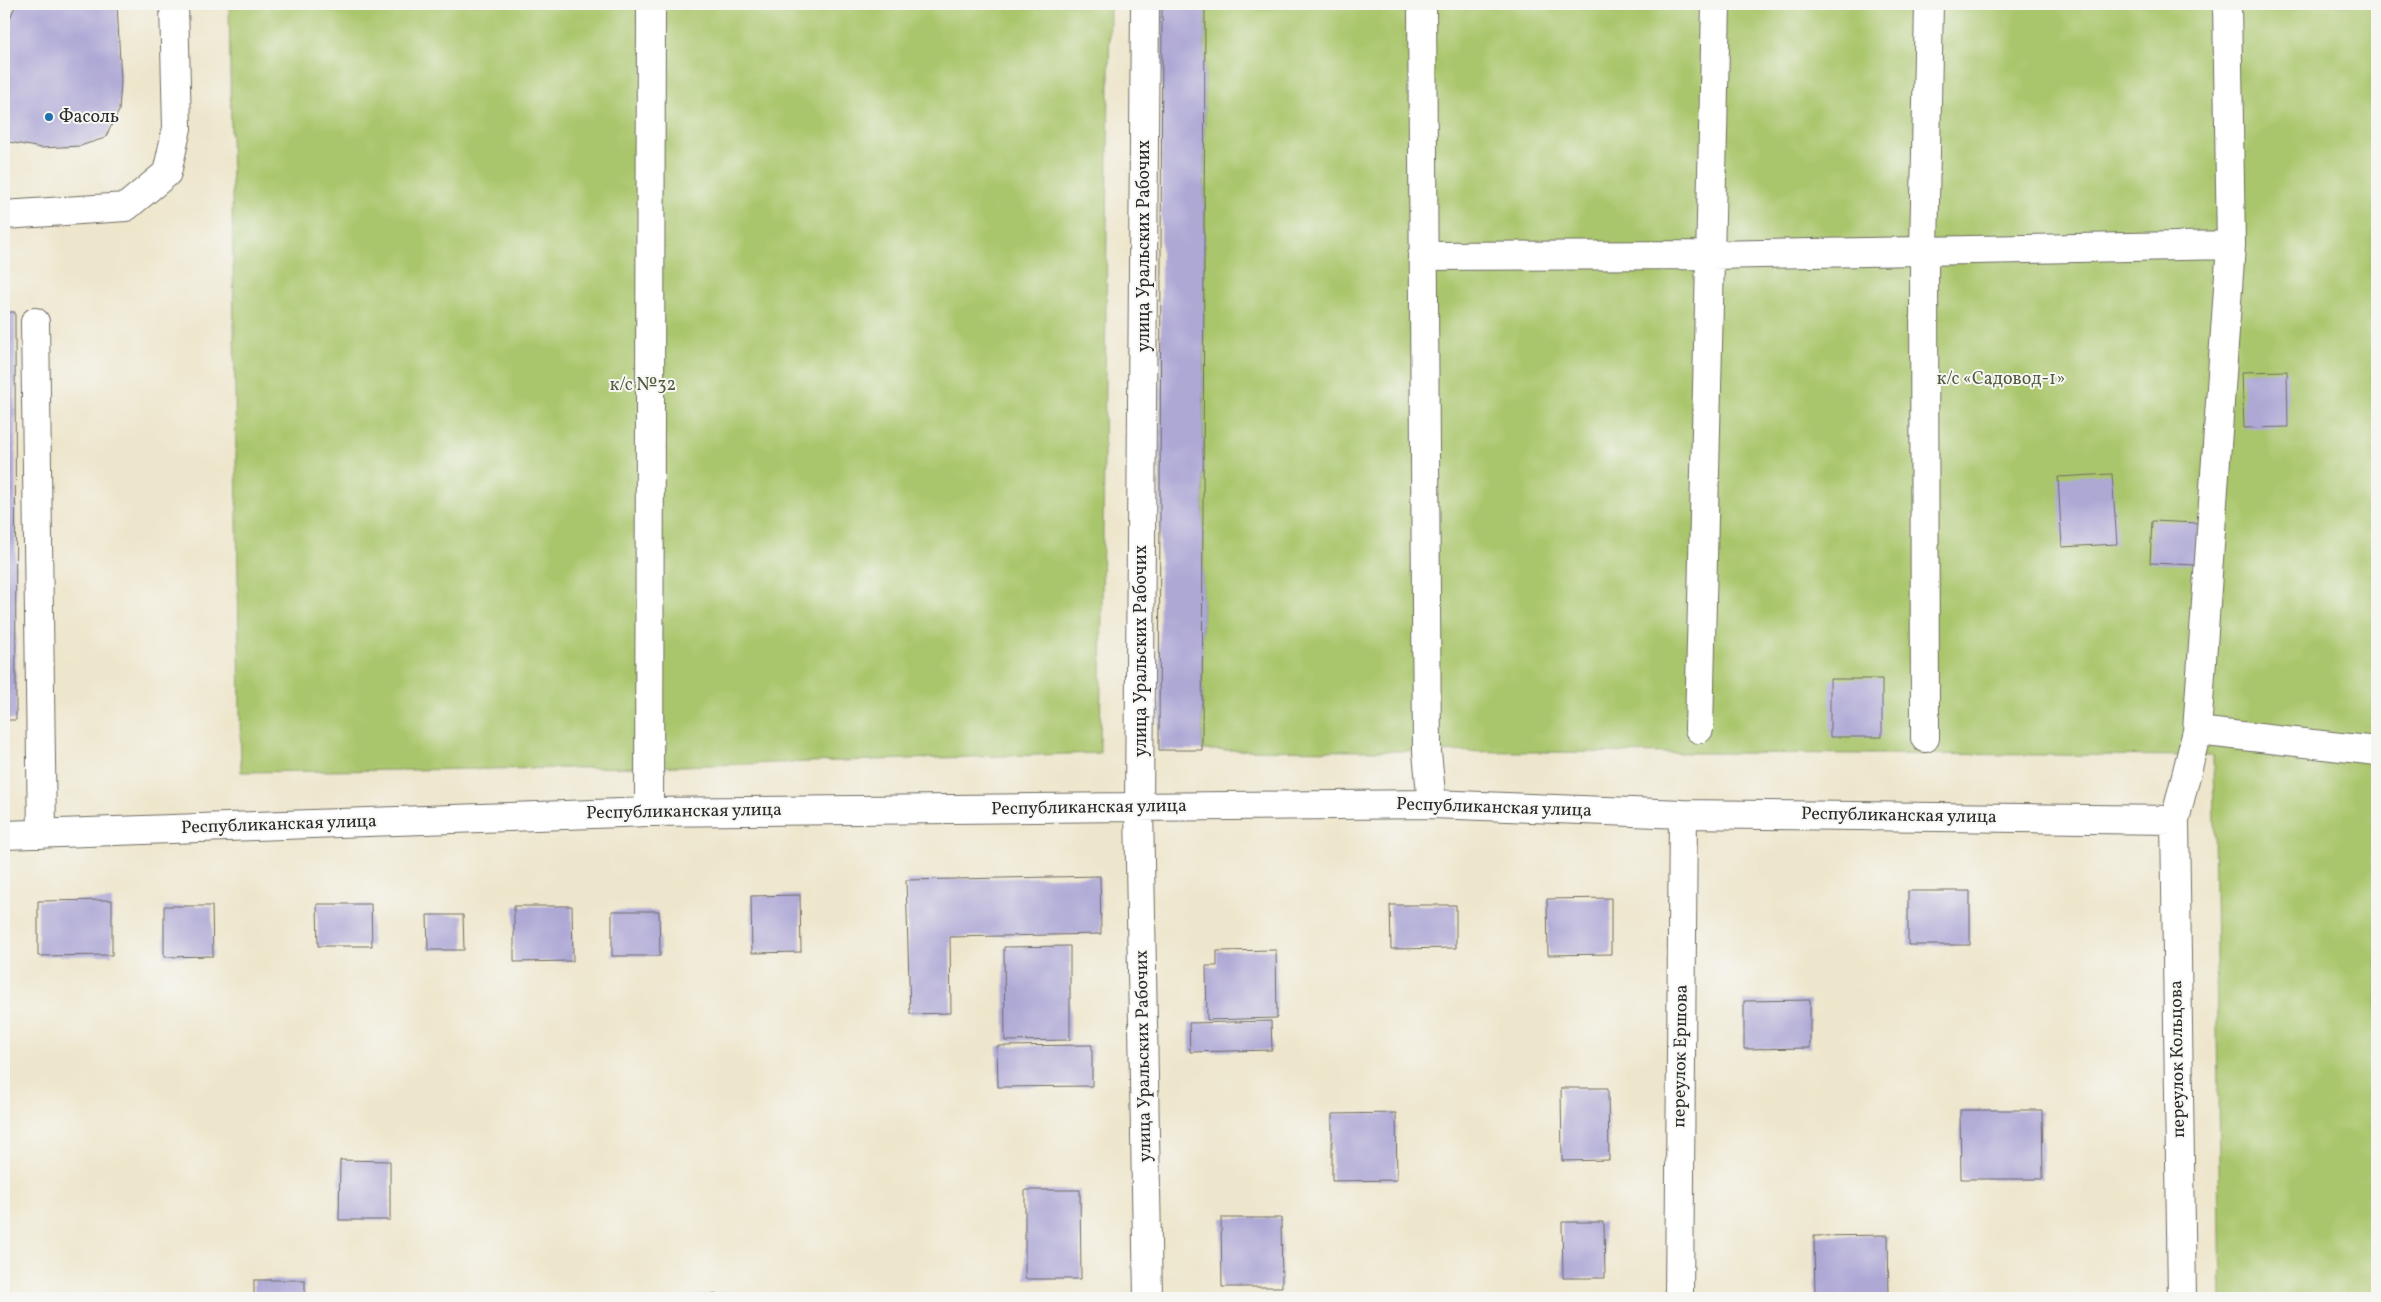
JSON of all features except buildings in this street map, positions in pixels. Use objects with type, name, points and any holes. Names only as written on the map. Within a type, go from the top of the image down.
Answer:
[{"type":"street","points":[[4,215],[126,207],[167,173],[177,128],[174,4]]},
{"type":"street","points":[[648,812],[651,4]]},
{"type":"street","name":"улица Уральских Рабочих","points":[[1145,4],[1139,807],[1148,1298]]},
{"type":"street","points":[[1422,4],[1422,256],[1427,752],[1432,804]]},
{"type":"street","points":[[1699,729],[1712,255],[1716,4]]},
{"type":"street","points":[[1925,738],[1924,250],[1929,4]]},
{"type":"street","name":"переулок Кольцова","points":[[2182,1298],[2175,820],[2197,731],[2231,245],[2228,4]]},
{"type":"street","points":[[1422,256],[1712,255],[2231,245]]},
{"type":"street","points":[[35,322],[42,834]]},
{"type":"street","points":[[2197,731],[2377,751]]},
{"type":"street","name":"Республиканская улица","points":[[4,835],[648,812],[1432,804],[1683,814],[2175,820]]},
{"type":"street","name":"переулок Ершова","points":[[1679,1298],[1683,814]]},
{"type":"green space","name":"к/с №32","points":[[229,4],[1110,4],[1100,753],[649,767],[241,772]]},
{"type":"green space","name":"к/с «Садовод-1»","points":[[1205,4],[2377,4],[2377,1298],[2221,1298],[2213,756],[1202,750]]},
{"type":"place","name":"Фасоль","points":[[49,117]]}]
